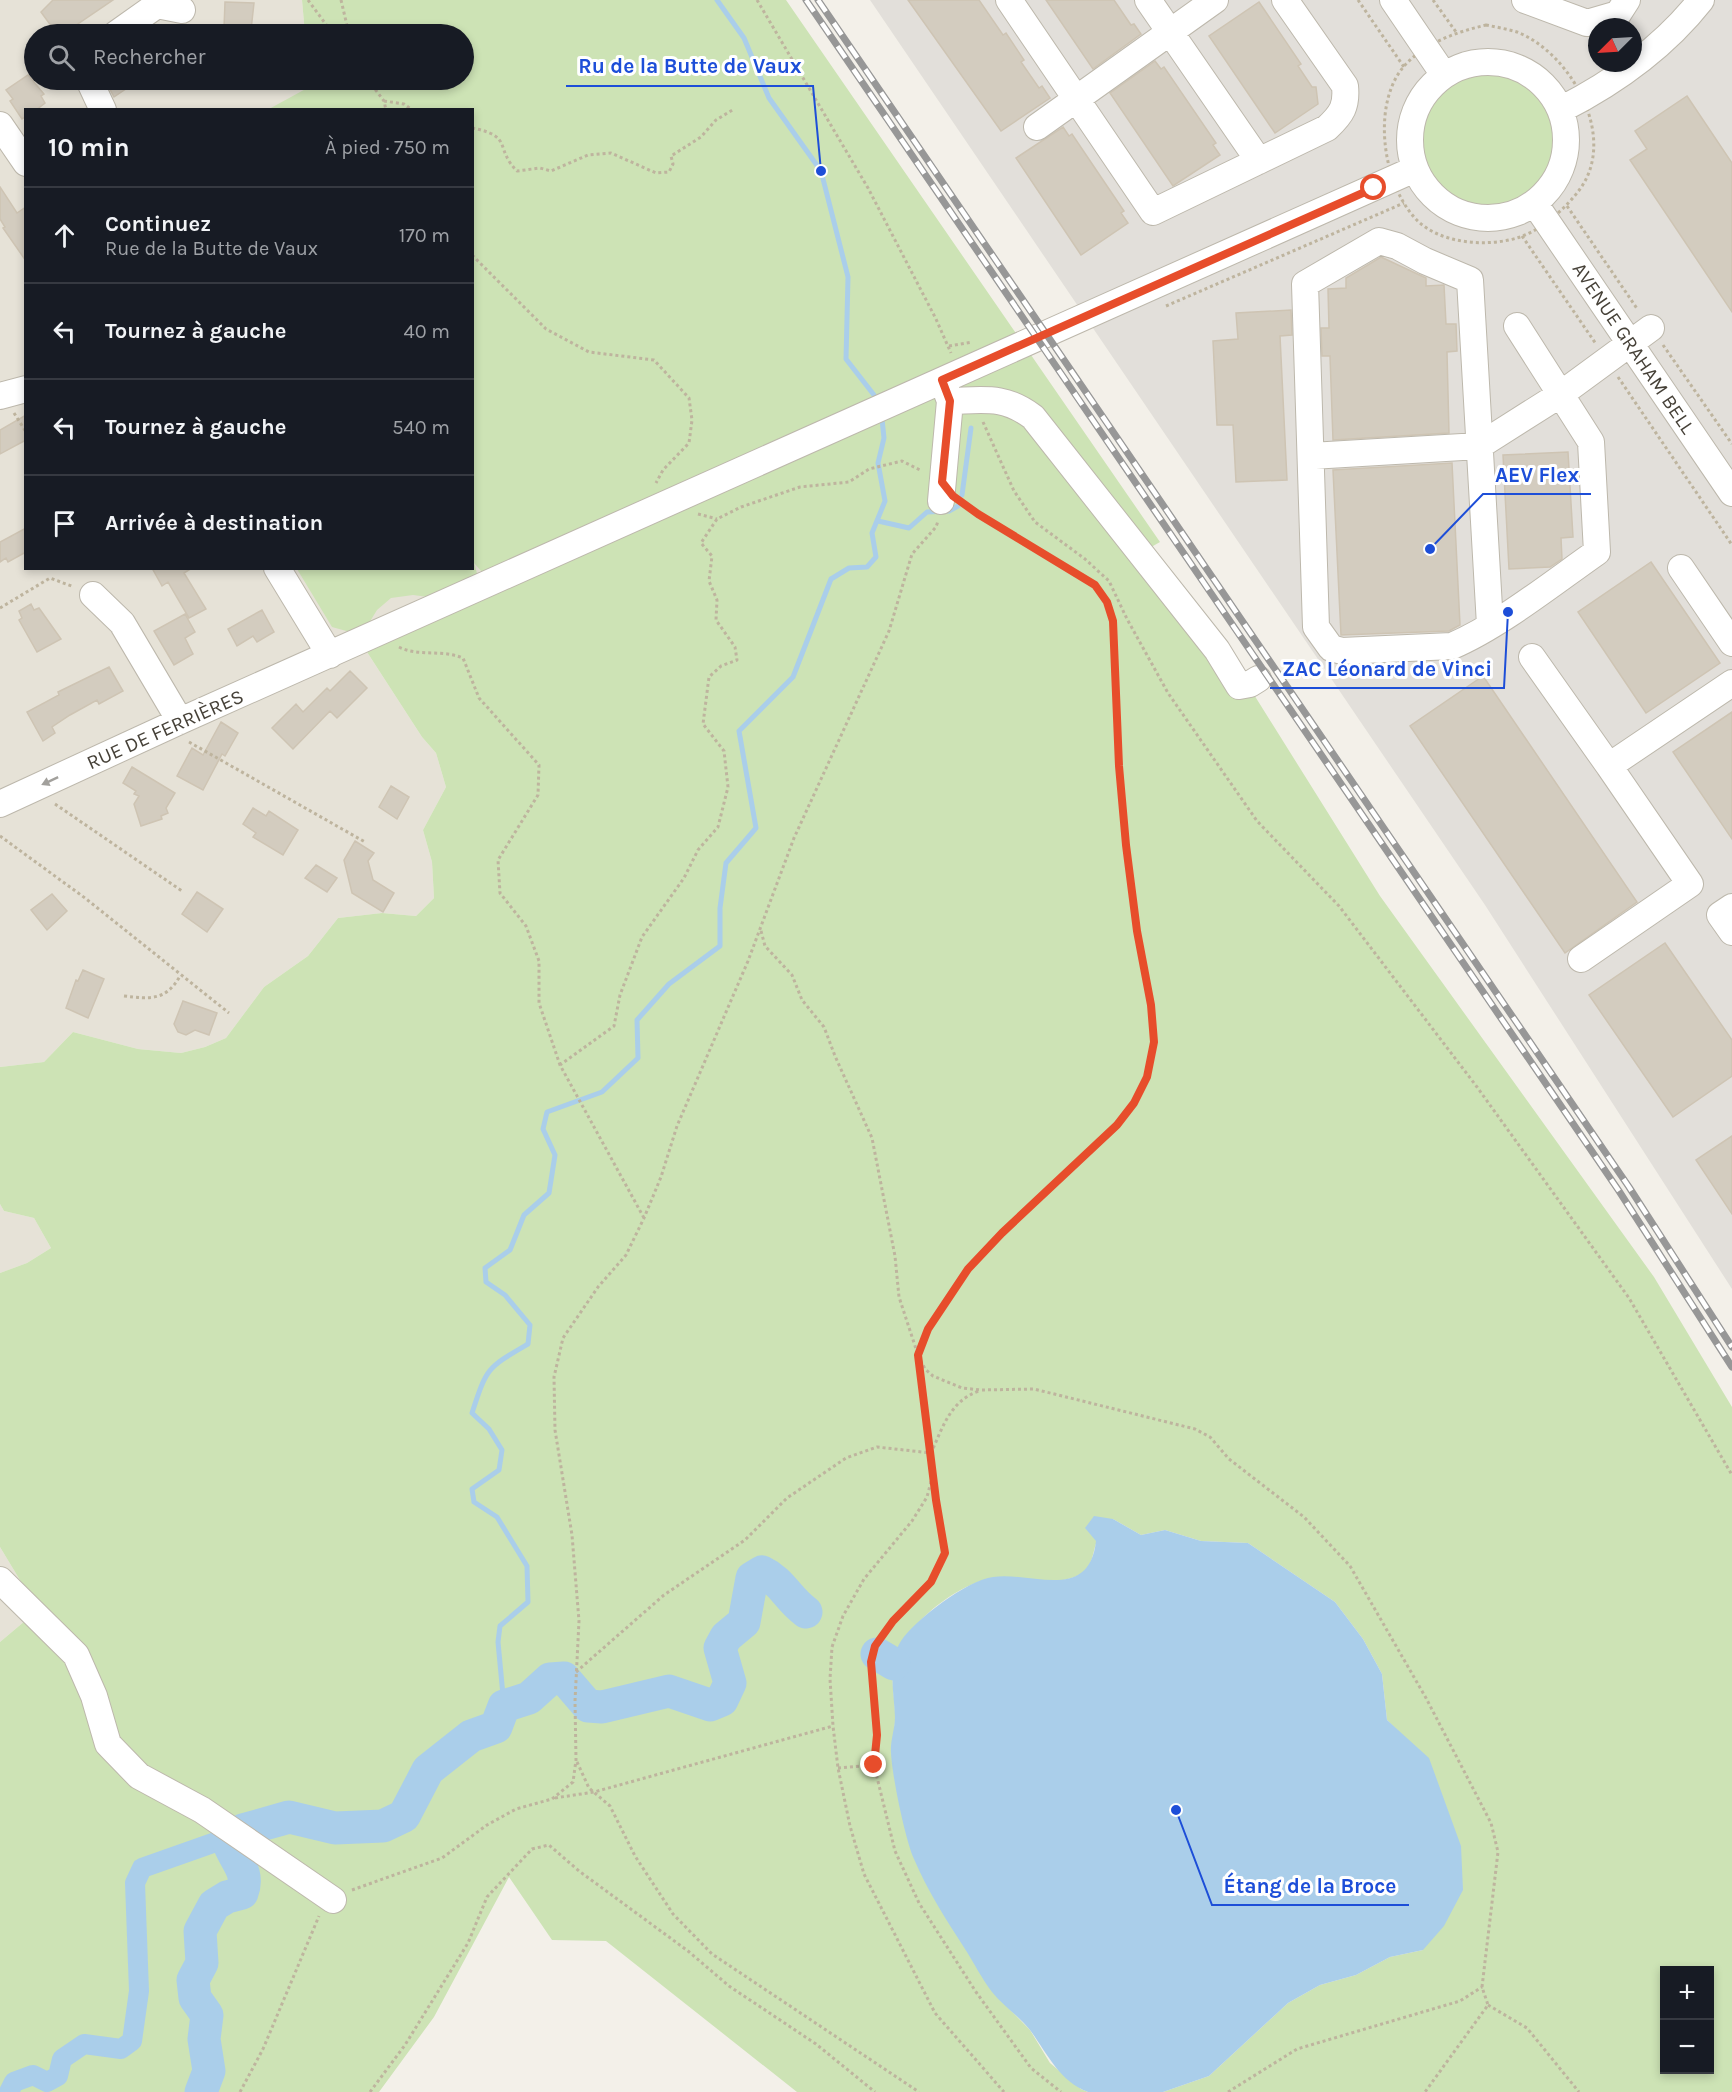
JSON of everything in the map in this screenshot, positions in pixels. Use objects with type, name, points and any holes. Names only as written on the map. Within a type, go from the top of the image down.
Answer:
[{"type":"street","points":[[1009,0],[1153,212],[1327,128],[1340,117],[1346,103],[1345,86],[1285,0]]},
{"type":"street","points":[[1148,0],[1259,161]]},
{"type":"street","points":[[1037,127],[1215,0]]},
{"type":"street","points":[[1392,0],[1444,75]]},
{"type":"street","points":[[1525,0],[1587,23],[1617,14],[1627,0]]},
{"type":"street","points":[[1573,103],[1551,93],[1533,76],[1511,65],[1487,62],[1463,66],[1444,75],[1426,91],[1416,109],[1410,129],[1410,149],[1404,174],[1445,206],[1466,216],[1500,218],[1540,212],[1563,164],[1573,103],[1661,44],[1701,0]]},
{"type":"street","points":[[131,24],[157,6],[182,10]]},
{"type":"street","points":[[94,90],[102,108]]},
{"type":"street","points":[[0,125],[24,160]]},
{"type":"street","name":"RUE DE FERRIÈRES","points":[[0,804],[172,724],[866,416],[901,401],[956,388],[1404,174]]},
{"type":"street","name":"AVENUE GRAHAM BELL","points":[[1540,212],[1641,335],[1732,493]]},
{"type":"street","points":[[1490,625],[1470,280],[1397,246],[1379,241],[1305,284],[1316,627],[1331,648],[1342,651],[1452,646],[1490,625],[1597,552],[1592,442],[1517,326]]},
{"type":"street","points":[[1311,456],[1479,446],[1561,394],[1641,335]]},
{"type":"street","points":[[941,500],[956,388],[1017,405],[1033,417],[1217,650],[1239,686],[1250,684],[1258,679]]},
{"type":"street","points":[[0,396],[24,390]]},
{"type":"street","points":[[1681,568],[1732,644]]},
{"type":"street","points":[[279,570],[330,655]]},
{"type":"street","points":[[93,595],[122,623],[172,724]]},
{"type":"street","points":[[1532,657],[1690,884],[1581,959]]},
{"type":"street","points":[[1609,766],[1732,683]]},
{"type":"street","points":[[1732,907],[1720,915],[1732,932]]},
{"type":"street","points":[[0,1580],[76,1655],[94,1696],[108,1744],[139,1776],[219,1823],[333,1900]]},
{"type":"path","points":[[308,0],[326,24]]},
{"type":"path","points":[[341,0],[347,24]]},
{"type":"path","points":[[757,0],[868,188],[936,319],[956,388],[995,445],[1014,491],[1035,522],[1085,559],[1109,581],[1168,693],[1257,821],[1339,906],[1477,1087],[1629,1298],[1732,1475]]},
{"type":"path","points":[[1359,0],[1404,67]]},
{"type":"path","points":[[1433,0],[1456,32]]},
{"type":"path","points":[[1486,25],[1518,33],[1552,56],[1573,103],[1591,116],[1594,148],[1585,182],[1567,206],[1540,212],[1522,236],[1471,242],[1437,234],[1415,218],[1404,203],[1404,174],[1384,147],[1385,113],[1394,82],[1404,67],[1426,50],[1456,32],[1486,25]]},
{"type":"path","points":[[376,90],[384,101],[386,108]]},
{"type":"path","points":[[384,101],[404,104],[409,108]]},
{"type":"path","points":[[474,128],[492,132],[502,142],[510,164],[517,171],[540,168],[551,171],[588,155],[611,153],[656,173],[669,172],[673,164],[671,156],[701,137],[716,120],[734,109]]},
{"type":"path","points":[[1522,236],[1732,545]]},
{"type":"path","points":[[474,257],[546,330],[589,352],[654,360],[689,398],[692,420],[689,443],[663,470],[652,490],[650,511]]},
{"type":"path","points":[[560,1065],[614,1026],[620,995],[642,937],[684,878],[698,850],[718,827],[728,787],[724,751],[703,724],[704,712],[709,677],[721,666],[737,660],[735,647],[716,620],[717,600],[709,581],[712,556],[701,543],[717,519],[741,507],[800,487],[849,482],[869,469],[902,461],[941,500]]},
{"type":"path","points":[[941,500],[953,496],[978,514],[1095,585],[1107,602],[1113,621],[1119,766],[1126,845],[1137,931],[1151,1005],[1154,1042],[1147,1077],[1128,1111],[1117,1125],[1002,1233],[968,1269],[928,1329],[918,1355],[945,1553],[931,1582],[893,1621],[875,1646],[871,1662],[877,1735],[874,1765],[895,1851],[920,1903],[976,1992],[1031,2068],[1061,2092]]},
{"type":"path","points":[[554,1798],[573,1782],[576,1760],[575,1701],[579,1622],[572,1535],[555,1430],[554,1377],[563,1338],[598,1287],[626,1255],[644,1218],[706,1054],[761,929],[794,838],[889,631],[912,554],[936,527],[941,500]]},
{"type":"path","points":[[0,608],[50,578],[93,595]]},
{"type":"path","points":[[387,630],[394,645],[410,653],[447,652],[463,658],[479,698],[539,765],[538,795],[498,860],[500,893],[526,926],[539,961],[539,1003],[560,1065],[644,1218]]},
{"type":"path","points":[[172,724],[365,842]]},
{"type":"path","points":[[40,785],[50,800],[182,891]]},
{"type":"path","points":[[0,836],[86,898],[180,976],[229,1013]]},
{"type":"path","points":[[761,929],[765,946],[792,975],[802,1000],[824,1027],[872,1138],[895,1256],[899,1297],[918,1355],[925,1369],[933,1376],[952,1385],[981,1390],[1034,1389],[1195,1429],[1210,1437],[1229,1459],[1304,1516],[1350,1566],[1426,1698],[1491,1823],[1498,1852],[1482,1986],[1488,2006],[1527,2028],[1579,2092]]},
{"type":"path","points":[[124,996],[150,999],[173,989],[180,976]]},
{"type":"path","points":[[931,1453],[949,1413],[966,1396],[981,1390]]},
{"type":"path","points":[[576,1672],[664,1595],[745,1540],[787,1498],[846,1458],[878,1447],[931,1453]]},
{"type":"path","points":[[933,1474],[927,1497],[912,1521],[864,1579],[843,1616],[832,1647],[830,1679],[837,1768],[864,1874],[886,1920],[935,2013],[1004,2092]]},
{"type":"path","points":[[240,2092],[263,2049],[318,1918],[333,1900],[353,1890],[442,1858],[487,1825],[516,1809],[554,1798],[594,1792],[833,1726]]},
{"type":"path","points":[[576,1760],[589,1788],[610,1806],[635,1856],[673,1914],[712,1954],[919,2092]]},
{"type":"path","points":[[837,1768],[874,1765]]},
{"type":"path","points":[[370,2092],[405,2045],[468,1943],[488,1897],[532,1849],[549,1845],[579,1871],[688,1951],[729,1986],[816,2044],[875,2092]]},
{"type":"path","points":[[1228,2092],[1296,2049],[1460,2001],[1482,1986]]},
{"type":"path","points":[[1425,2092],[1488,2006]]},
{"type":"shaded area","points":[[0,0],[302,0],[304,24],[24,24],[24,90],[474,90],[474,24],[471,24],[488,0],[472,108],[24,108],[24,570],[474,570],[474,562],[497,589],[367,652],[422,737],[436,753],[446,787],[423,830],[432,862],[434,898],[416,916],[382,913],[338,918],[308,956],[264,987],[226,1038],[205,1047],[181,1053],[138,1049],[73,1032],[44,1062],[0,1067]]},
{"type":"shaded area","points":[[870,0],[1732,0],[1732,1289],[1485,905]]},
{"type":"shaded area","points":[[0,1204],[4,1211],[34,1218],[51,1248],[27,1263],[0,1273]]},
{"type":"shaded area","points":[[0,1547],[38,1610],[0,1642]]},
{"type":"green space","points":[[302,0],[786,0],[1160,542],[1146,550],[1226,650],[1380,896],[1654,1277],[1732,1407],[1732,2092],[1163,2092],[1209,2076],[1288,2003],[1320,1985],[1356,1975],[1390,1957],[1423,1950],[1404,1737],[1387,1720],[1382,1674],[1363,1639],[1335,1602],[1248,1543],[1201,1541],[1165,1530],[1141,1535],[1113,1519],[1098,1538],[1089,1566],[1074,1577],[1055,1581],[1005,1577],[989,1579],[972,1584],[938,1605],[909,1634],[899,1650],[894,1665],[893,1679],[895,1728],[891,1752],[992,1991],[1030,2030],[1050,2063],[1081,2089],[1088,2092],[797,2092],[606,1941],[552,1940],[509,1877],[434,2017],[379,2092],[0,2092],[0,1642],[38,1610],[0,1547],[0,1273],[27,1263],[51,1248],[34,1218],[4,1211],[0,1204],[0,1067],[44,1062],[73,1032],[138,1049],[181,1053],[205,1047],[226,1038],[264,987],[308,956],[338,918],[382,913],[416,916],[434,898],[432,862],[423,830],[446,787],[436,753],[422,737],[367,652],[497,589],[474,563],[474,108],[271,108],[304,90],[474,90],[474,24],[304,24]]},
{"type":"green space","points":[[1486,71],[1512,76],[1534,91],[1549,113],[1554,139],[1549,165],[1534,187],[1512,202],[1486,207],[1460,202],[1438,187],[1423,165],[1418,139],[1423,113],[1438,91],[1460,76]]},
{"type":"green space","points":[[474,563],[479,580],[436,598],[413,595],[391,598],[377,610],[369,623],[350,632],[332,627],[298,570],[474,570]]},
{"type":"water","points":[[1094,1516],[1113,1519],[1141,1535],[1165,1530],[1201,1541],[1248,1543],[1335,1602],[1363,1639],[1382,1674],[1387,1720],[1429,1758],[1461,1846],[1463,1890],[1444,1926],[1423,1950],[1390,1957],[1356,1975],[1320,1985],[1288,2003],[1209,2076],[1163,2092],[1088,2092],[1078,2087],[1061,2074],[1030,2030],[992,1992],[938,1905],[910,1850],[892,1763],[891,1748],[895,1717],[894,1659],[901,1641],[908,1632],[942,1602],[982,1580],[1008,1576],[1056,1580],[1070,1578],[1082,1572],[1091,1560],[1096,1541],[1085,1528]]},
{"type":"building","points":[[53,0],[113,0],[78,24],[50,24],[41,12]]},
{"type":"building","points":[[908,0],[979,0],[1003,35],[1006,33],[1024,60],[1021,62],[1039,88],[1042,86],[1050,98],[1001,131]]},
{"type":"building","points":[[1046,0],[1114,0],[1131,25],[1134,24],[1141,34],[1093,69]]},
{"type":"building","points":[[225,2],[254,3],[252,24],[224,24]]},
{"type":"building","points":[[1259,2],[1301,64],[1298,66],[1312,87],[1316,87],[1318,104],[1275,133],[1209,36]]},
{"type":"building","points":[[1155,61],[1161,69],[1164,67],[1216,143],[1213,145],[1220,155],[1173,186],[1110,93]]},
{"type":"building","points":[[24,78],[24,90],[41,90],[44,94],[41,96],[45,103],[39,108],[24,108],[22,119],[10,101],[13,99],[6,90]]},
{"type":"building","points":[[110,90],[124,90],[114,97]]},
{"type":"building","points":[[1687,96],[1732,163],[1732,312],[1630,160],[1647,149],[1635,131]]},
{"type":"building","points":[[1063,127],[1069,136],[1072,134],[1124,211],[1121,213],[1128,223],[1081,255],[1016,158]]},
{"type":"building","points":[[0,187],[17,213],[24,208],[24,258],[3,228],[5,227],[0,219]]},
{"type":"building","points":[[1381,257],[1426,278],[1426,286],[1444,285],[1446,324],[1456,324],[1457,351],[1447,352],[1449,433],[1333,440],[1330,356],[1322,356],[1321,328],[1329,328],[1328,289],[1346,288],[1346,278]]},
{"type":"building","points":[[1291,310],[1292,335],[1280,336],[1287,480],[1236,482],[1233,425],[1217,425],[1213,341],[1238,339],[1236,313]]},
{"type":"building","points":[[24,416],[24,441],[0,454],[0,430]]},
{"type":"building","points":[[1568,452],[1573,537],[1561,538],[1562,559],[1550,567],[1509,569],[1503,455]]},
{"type":"building","points":[[1452,463],[1460,625],[1449,631],[1341,635],[1333,470]]},
{"type":"building","points":[[24,529],[24,553],[8,562],[6,558],[0,562],[0,542]]},
{"type":"building","points":[[1651,562],[1720,663],[1646,713],[1578,612]]},
{"type":"building","points":[[153,570],[189,570],[184,573],[206,609],[189,618],[168,582],[162,586]]},
{"type":"building","points":[[31,604],[34,610],[39,608],[61,639],[37,652],[19,620],[22,618],[19,611]]},
{"type":"building","points":[[262,610],[274,632],[257,642],[253,636],[237,646],[228,629]]},
{"type":"building","points":[[185,614],[195,632],[185,638],[193,654],[174,665],[154,631]]},
{"type":"building","points":[[109,667],[123,691],[99,704],[97,700],[70,715],[52,727],[55,733],[43,741],[27,712],[59,695],[58,692]]},
{"type":"building","points":[[350,671],[367,688],[337,718],[330,711],[293,749],[272,728],[296,704],[303,712],[327,688],[330,691]]},
{"type":"building","points":[[1483,676],[1637,902],[1565,953],[1410,726]]},
{"type":"building","points":[[1732,712],[1732,839],[1673,752]]},
{"type":"building","points":[[221,722],[238,733],[225,756],[222,754],[203,790],[177,776],[192,748],[203,755]]},
{"type":"building","points":[[132,767],[175,793],[166,808],[168,813],[161,816],[162,819],[141,826],[134,804],[139,796],[134,794],[136,791],[123,783]]},
{"type":"building","points":[[391,786],[409,797],[397,819],[379,807]]},
{"type":"building","points":[[253,808],[266,816],[269,811],[298,830],[283,855],[253,837],[256,833],[243,824]]},
{"type":"building","points":[[355,841],[374,853],[368,861],[373,880],[394,893],[383,912],[352,893],[344,860]]},
{"type":"building","points":[[316,865],[337,878],[327,892],[305,878]]},
{"type":"building","points":[[197,892],[223,909],[207,932],[182,914]]},
{"type":"building","points":[[52,894],[67,911],[47,930],[31,910]]},
{"type":"building","points":[[1665,943],[1732,1040],[1732,1076],[1673,1117],[1589,995]]},
{"type":"building","points":[[83,970],[104,979],[88,1018],[66,1008],[76,980],[78,981]]},
{"type":"building","points":[[183,1001],[217,1013],[209,1035],[195,1030],[186,1035],[178,1032],[174,1024]]},
{"type":"building","points":[[1732,1136],[1732,1214],[1696,1160]]},
{"type":"waterway","points":[[717,0],[744,38],[769,98],[821,171],[848,277],[846,359],[874,395]]},
{"type":"waterway","points":[[504,1706],[498,1642],[500,1626],[528,1602],[527,1566],[497,1517],[474,1502],[472,1489],[499,1470],[502,1450],[489,1429],[472,1413],[481,1386],[490,1370],[504,1358],[528,1344],[530,1325],[505,1295],[486,1282],[485,1268],[510,1250],[524,1215],[549,1193],[555,1155],[543,1129],[547,1112],[602,1092],[638,1058],[637,1020],[669,984],[720,946],[720,908],[726,863],[756,828],[739,731],[793,677],[831,579],[849,568],[867,567],[876,557],[872,533],[885,501],[878,463],[884,438],[882,419]]},
{"type":"waterway","points":[[962,495],[971,428]]},
{"type":"waterway","points":[[878,521],[909,528],[927,512],[949,511],[958,506]]},
{"type":"waterway","points":[[201,2092],[209,2071],[204,2039],[207,2015],[195,1998],[193,1980],[202,1963],[200,1931],[214,1905],[227,1897],[242,1893],[244,1885],[243,1871],[227,1838],[243,1830],[289,1817],[335,1828],[383,1826],[404,1816],[428,1770],[471,1736],[496,1727],[504,1706],[529,1698],[550,1679],[564,1678],[588,1706],[602,1707],[669,1691],[710,1705],[722,1700],[730,1683],[720,1648],[726,1637],[744,1622],[752,1578],[762,1572],[775,1580],[806,1612]]},
{"type":"waterway","points":[[877,1654],[894,1664]]},
{"type":"waterway","points":[[9,2092],[14,2082],[33,2075],[47,2082],[58,2076],[62,2059],[84,2044],[121,2049],[132,2041],[139,1991],[135,1883],[142,1868],[227,1838]]},
{"type":"railway","points":[[806,0],[1619,1191],[1732,1367]]},
{"type":"railway","points":[[818,0],[1629,1187],[1732,1347]]},
{"type":"place","name":"Ru de la Butte de Vaux","points":[[821,171]]},
{"type":"place","name":"AEV Flex","points":[[1430,549]]},
{"type":"place","name":"ZAC Léonard de Vinci","points":[[1508,612]]},
{"type":"place","name":"Étang de la Broce","points":[[1176,1810]]},
{"type":"route","points":[[874,1765],[877,1735],[871,1662],[875,1646],[893,1621],[931,1582],[945,1553],[918,1355],[928,1329],[968,1269],[982,1253],[1117,1125],[1134,1103],[1147,1077],[1154,1042],[1151,1005],[1137,931],[1126,845],[1119,766],[1113,621],[1107,602],[1095,585],[978,514],[953,496],[942,482],[950,401],[942,380],[1374,188]]}]
